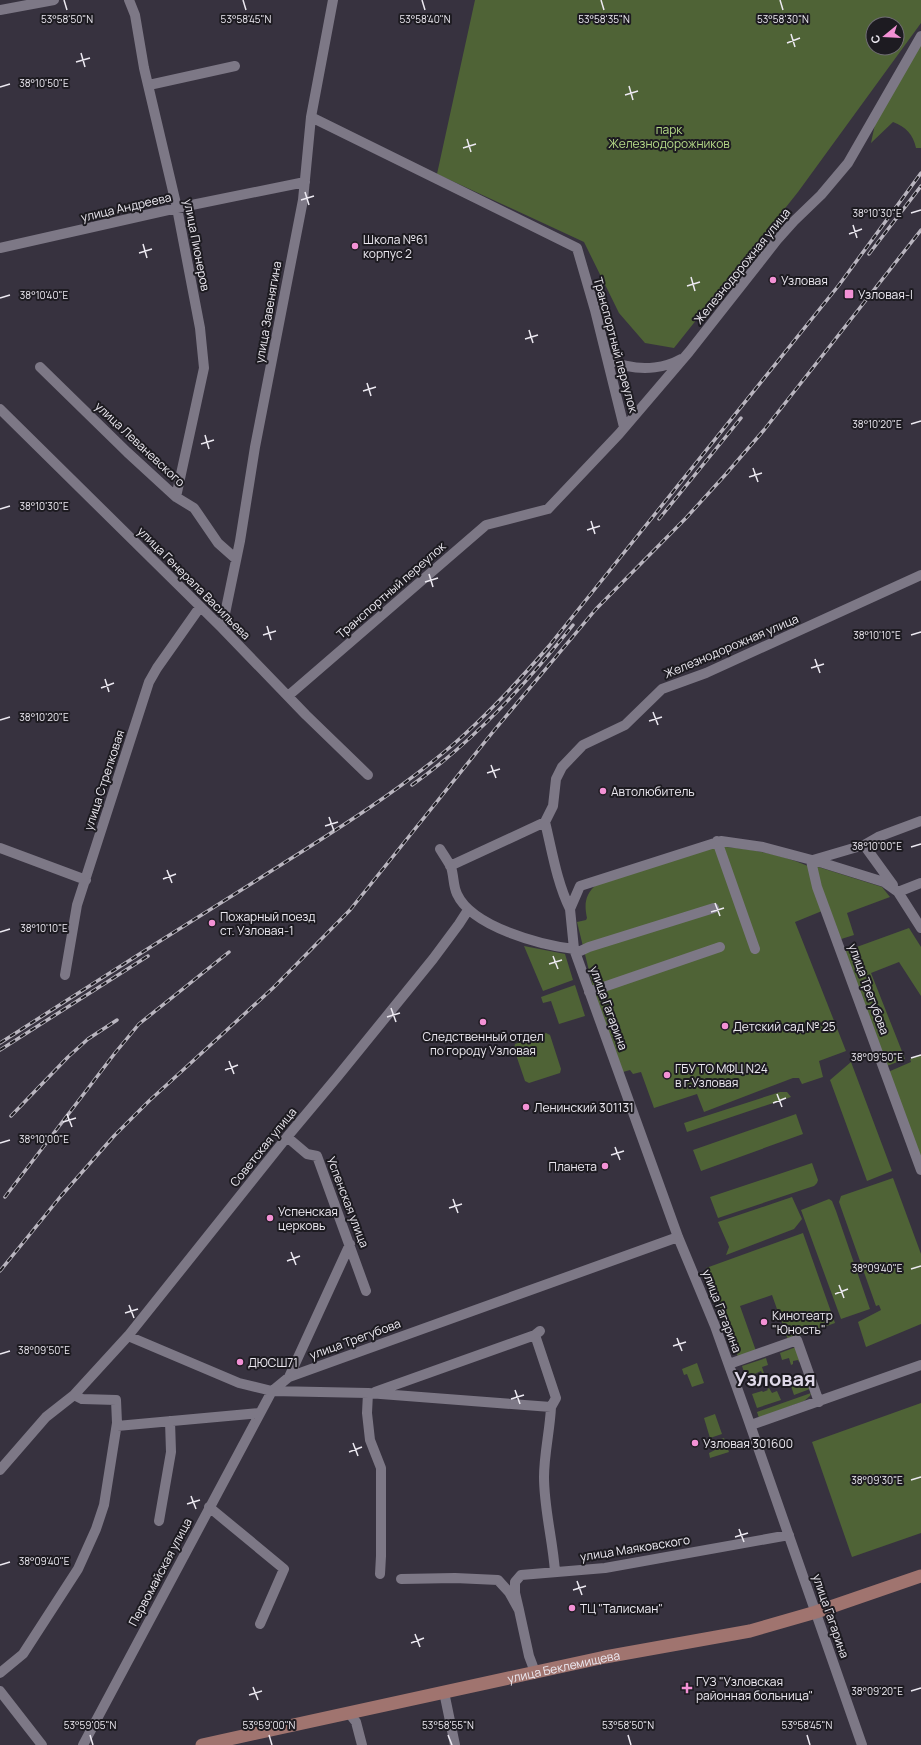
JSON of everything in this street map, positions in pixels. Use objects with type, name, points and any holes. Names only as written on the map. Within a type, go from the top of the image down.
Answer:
[{"type":"main road","name":"улица Беклемищева","points":[[202,1745],[605,1657],[750,1631],[816,1612],[921,1576]]},
{"type":"street","points":[[0,10],[54,0]]},
{"type":"street","name":"улица Пионеров","points":[[129,0],[135,15],[144,68],[177,208],[200,328],[204,368],[176,497]]},
{"type":"street","name":"улица Завенягина","points":[[222,628],[305,182],[306,155],[311,117],[333,0]]},
{"type":"street","name":"Железнодорожная улица","points":[[624,428],[684,358],[777,240],[821,195],[848,163],[921,36]]},
{"type":"street","points":[[149,84],[235,66]]},
{"type":"street","name":"Транспортный переулок","points":[[288,696],[486,525],[548,509],[624,428],[607,357],[577,248],[311,117]]},
{"type":"street","name":"улица Андреева","points":[[0,248],[177,208],[305,182]]},
{"type":"street","points":[[607,357],[626,366],[658,367],[672,364],[684,358]]},
{"type":"street","name":"улица Леваневского","points":[[40,367],[127,452],[176,497],[194,508],[218,543],[236,559]]},
{"type":"street","name":"улица Генерала Васильева","points":[[0,409],[200,606],[368,775]]},
{"type":"street","name":"Железнодорожная улица","points":[[545,822],[553,806],[556,779],[562,767],[583,745],[625,725],[662,689],[712,671],[921,575]]},
{"type":"street","name":"улица Стрелковая","points":[[65,975],[77,905],[149,682],[200,606]]},
{"type":"street","points":[[811,861],[864,845],[878,837],[921,821]]},
{"type":"street","points":[[450,866],[545,822],[564,898],[570,909]]},
{"type":"street","points":[[570,909],[580,886],[717,841],[763,847],[884,882],[898,892]]},
{"type":"street","points":[[717,841],[755,949]]},
{"type":"street","points":[[864,845],[898,892],[921,928]]},
{"type":"street","points":[[0,848],[86,880]]},
{"type":"street","points":[[440,849],[450,866],[457,894],[468,910],[517,936],[575,951],[714,908]]},
{"type":"street","name":"улица Трегубова","points":[[811,861],[817,887],[921,1170]]},
{"type":"street","points":[[898,892],[921,883]]},
{"type":"street","name":"улица Гагарина","points":[[570,909],[575,951],[589,992],[678,1237],[729,1364],[790,1535],[862,1745]]},
{"type":"street","name":"Советская улица","points":[[0,1470],[46,1417],[74,1395],[128,1336],[287,1137],[433,959],[468,910]]},
{"type":"street","points":[[589,992],[720,947]]},
{"type":"street","name":"Успенская улица","points":[[287,1137],[307,1154],[317,1156],[366,1291]]},
{"type":"street","name":"улица Трегубова","points":[[272,1391],[289,1377],[678,1237]]},
{"type":"street","points":[[289,1377],[350,1244]]},
{"type":"street","points":[[370,1393],[538,1333],[556,1398],[552,1407],[544,1477],[548,1516],[554,1550],[555,1572]]},
{"type":"street","points":[[128,1336],[239,1384],[272,1391],[370,1393],[552,1407]]},
{"type":"street","points":[[729,1364],[797,1340],[819,1402]]},
{"type":"street","points":[[751,1425],[921,1365]]},
{"type":"street","name":"Первомайская улица","points":[[83,1745],[272,1391]]},
{"type":"street","points":[[370,1393],[367,1413],[370,1440],[381,1468],[380,1574]]},
{"type":"street","points":[[0,1673],[23,1654],[78,1569],[96,1529],[104,1505],[117,1426],[116,1400],[82,1399],[74,1395]]},
{"type":"street","points":[[117,1426],[260,1413]]},
{"type":"street","points":[[159,1521],[171,1452],[170,1421]]},
{"type":"street","points":[[209,1507],[284,1569],[260,1624]]},
{"type":"street","name":"улица Маяковского","points":[[535,1672],[529,1656],[519,1610],[515,1582],[521,1575],[605,1568],[790,1535]]},
{"type":"street","name":"улица Маяковского","points":[[401,1579],[455,1578],[498,1580],[509,1592],[519,1610]]},
{"type":"street","points":[[0,1691],[42,1745]]},
{"type":"street","points":[[444,1692],[456,1745]]},
{"type":"street","points":[[350,1713],[356,1722],[362,1745]]},
{"type":"green space","name":"парк Железнодорожников","points":[[475,0],[921,0],[921,23],[905,45],[905,16],[865,16],[865,56],[897,56],[798,192],[674,348],[645,343],[619,313],[584,242],[437,174]]},
{"type":"green space","points":[[921,43],[921,148],[916,148],[911,135],[902,126],[893,122],[871,143],[878,110]]},
{"type":"green space","points":[[713,846],[761,852],[796,861],[808,866],[822,911],[795,922],[846,1051],[819,1061],[823,1077],[802,1084],[799,1078],[793,1078],[704,1112],[697,1094],[654,1108],[641,1072],[633,1074],[630,1070],[623,1072],[595,995],[577,922],[586,920],[586,900],[590,892],[597,884]]},
{"type":"green space","points":[[812,865],[882,887],[890,897],[847,913],[854,935],[838,940]]},
{"type":"green space","points":[[909,928],[921,947],[921,996],[899,962],[871,973],[905,1059],[887,1066],[843,952]]},
{"type":"green space","points":[[524,946],[565,954],[573,980],[543,991]]},
{"type":"green space","points":[[575,985],[585,1016],[559,1024],[551,1001],[543,1003],[541,997]]},
{"type":"green space","points":[[546,1033],[550,1035],[561,1069],[560,1073],[529,1083],[525,1081],[514,1049],[515,1044]]},
{"type":"green space","points":[[921,1055],[921,1164],[888,1072],[911,1062],[910,1059]]},
{"type":"green space","points":[[851,1062],[892,1171],[867,1181],[830,1080]]},
{"type":"green space","points":[[780,1092],[787,1092],[791,1097],[687,1132],[684,1123]]},
{"type":"green space","points":[[796,1114],[803,1134],[701,1171],[693,1150]]},
{"type":"green space","points":[[812,1163],[818,1180],[814,1186],[718,1218],[710,1197]]},
{"type":"green space","points":[[893,1178],[921,1254],[921,1324],[866,1347],[858,1322],[881,1310],[879,1305],[876,1306],[839,1202],[841,1196]]},
{"type":"green space","points":[[792,1197],[802,1219],[794,1229],[726,1255],[729,1247],[718,1222]]},
{"type":"green space","points":[[829,1199],[832,1201],[836,1211],[870,1309],[841,1319],[801,1210]]},
{"type":"green space","points":[[803,1233],[835,1323],[788,1340],[772,1295],[740,1306],[756,1351],[738,1357],[706,1268]]},
{"type":"green space","points":[[796,1347],[801,1361],[793,1361],[793,1364],[791,1365],[789,1358],[782,1360],[780,1353]]},
{"type":"green space","points":[[766,1358],[768,1365],[762,1367],[764,1373],[761,1371],[746,1378],[742,1366]]},
{"type":"green space","points":[[697,1363],[704,1383],[692,1387],[687,1374],[684,1375],[682,1369]]},
{"type":"green space","points":[[805,1376],[810,1389],[794,1395],[791,1386],[798,1384],[796,1378],[799,1379]]},
{"type":"green space","points":[[769,1388],[772,1393],[777,1391],[781,1400],[757,1408],[752,1394],[763,1392]]},
{"type":"green space","points":[[811,1393],[810,1396],[804,1401],[759,1418],[757,1412]]},
{"type":"green space","points":[[921,1403],[921,1533],[852,1557],[812,1442]]},
{"type":"green space","points":[[715,1414],[722,1434],[710,1438],[704,1418]]},
{"type":"green space","points":[[724,1438],[729,1452],[710,1458],[709,1453],[715,1450],[712,1442]]},
{"type":"railway","points":[[0,1043],[351,820],[421,771],[485,715],[549,646],[839,285],[921,173]]},
{"type":"railway","points":[[869,254],[921,186]]},
{"type":"railway","points":[[0,1271],[61,1196],[114,1136],[149,1101],[273,988],[350,910],[492,733],[596,609],[686,518],[764,430],[921,230]]},
{"type":"railway","points":[[659,519],[741,418]]},
{"type":"railway","points":[[412,785],[435,768],[478,731],[537,669],[573,625]]},
{"type":"railway","points":[[5,1197],[115,1053],[139,1024],[229,952]]},
{"type":"railway","points":[[0,1050],[148,956]]},
{"type":"railway","points":[[11,1116],[68,1057],[88,1039],[117,1020]]},
{"type":"place","name":"Школа №61 корпус 2","points":[[355,246]]},
{"type":"place","name":"Узловая","points":[[773,280]]},
{"type":"place","name":"Узловая-I","points":[[849,294]]},
{"type":"place","name":"Автолюбитель","points":[[603,791]]},
{"type":"place","name":"Пожарный поезд ст. Узловая-1","points":[[212,923]]},
{"type":"place","name":"Следственный отдел по городу Узловая","points":[[483,1022]]},
{"type":"place","name":"Детский сад № 25","points":[[725,1026]]},
{"type":"place","name":"ГБУ ТО МФЦ N24 в г.Узловая","points":[[667,1075]]},
{"type":"place","name":"Ленинский 301131","points":[[526,1107]]},
{"type":"place","name":"Планета","points":[[605,1166]]},
{"type":"place","name":"Успенская церковь","points":[[270,1218]]},
{"type":"place","name":"Кинотеатр \"Юность\"","points":[[764,1322]]},
{"type":"place","name":"ДЮСШ71","points":[[240,1362]]},
{"type":"place","name":"Узловая 301600","points":[[695,1443]]},
{"type":"place","name":"ТЦ \"Талисман\"","points":[[572,1608]]},
{"type":"place","name":"ГУЗ \"Узловская районная больница\"","points":[[687,1688]]},
{"type":"district","name":"Узловая","points":[[775,1378]]}]
